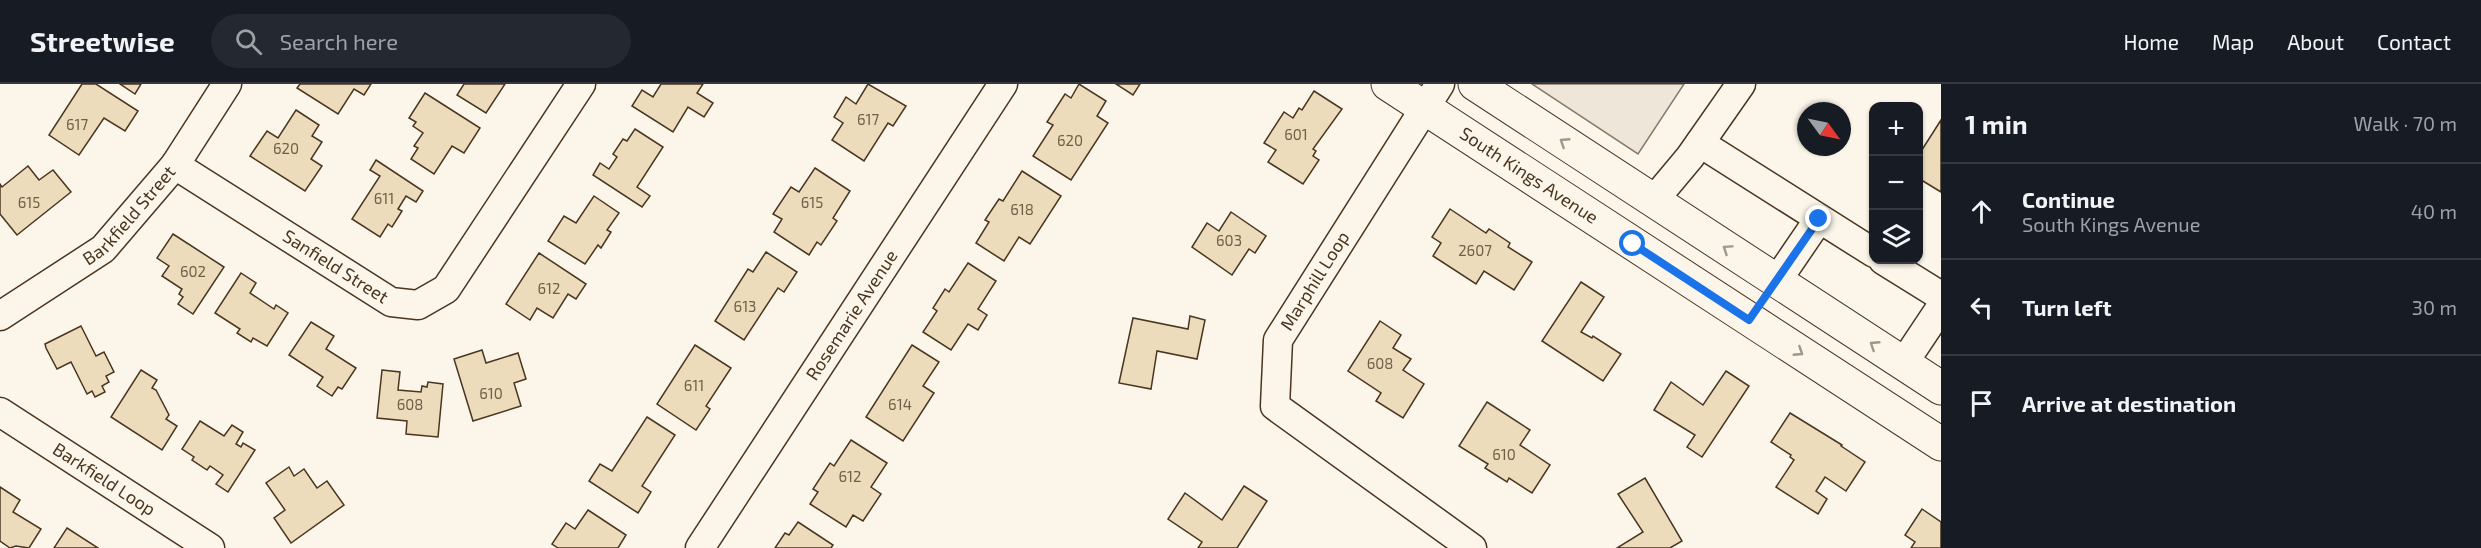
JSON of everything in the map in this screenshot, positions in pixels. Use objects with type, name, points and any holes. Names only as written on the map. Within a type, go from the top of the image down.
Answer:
[{"type":"main road","name":"South Kings Avenue","points":[[1388,84],[1433,96],[1749,320],[1941,444]]},
{"type":"main road","points":[[1475,84],[1941,388]]},
{"type":"main road","points":[[1749,320],[1776,282]]},
{"type":"street","name":"Barkfield Street","points":[[0,316],[103,249],[175,165],[227,84]]},
{"type":"street","name":"Sanfield Street","points":[[175,165],[391,302],[418,304],[446,289],[581,84]]},
{"type":"street","name":"Rosemarie Avenue","points":[[700,548],[1003,84]]},
{"type":"street","points":[[1654,200],[1700,143],[1741,84]]},
{"type":"street","name":"Marphill Loop","points":[[1433,96],[1278,340],[1275,406],[1472,548]]},
{"type":"street","points":[[1700,143],[1869,250]]},
{"type":"street","points":[[1776,282],[1819,219]]},
{"type":"street","points":[[1889,264],[1941,296]]},
{"type":"street","points":[[1904,364],[1941,307]]},
{"type":"street","name":"Barkfield Loop","points":[[0,412],[210,548]]},
{"type":"shaded area","points":[[1532,84],[1684,84],[1638,154]]},
{"type":"building","points":[[82,84],[96,84],[138,111],[125,131],[104,118],[79,155],[49,135]]},
{"type":"building","points":[[120,84],[141,84],[135,94]]},
{"type":"building","points":[[300,84],[371,84],[364,95],[354,89],[338,114],[297,88]]},
{"type":"building","points":[[464,84],[505,84],[486,113],[457,95]]},
{"type":"building","points":[[661,84],[703,84],[697,93],[713,103],[704,117],[688,107],[673,132],[632,106],[642,90],[653,97]]},
{"type":"building","points":[[868,84],[906,106],[893,126],[888,123],[864,161],[832,140],[843,123],[834,117],[846,97],[856,104]]},
{"type":"building","points":[[1079,84],[1106,101],[1097,116],[1108,123],[1071,180],[1033,156],[1053,125],[1047,122],[1065,94],[1071,98]]},
{"type":"building","points":[[1116,84],[1140,84],[1133,95]]},
{"type":"building","points":[[1314,91],[1342,109],[1313,149],[1316,151],[1313,156],[1319,160],[1303,184],[1268,162],[1276,150],[1264,143],[1284,112],[1293,118],[1299,108],[1302,110]]},
{"type":"building","points":[[425,93],[480,128],[464,153],[452,146],[434,174],[411,159],[418,148],[414,146],[423,133],[413,126],[416,122],[409,118]]},
{"type":"building","points":[[296,110],[319,125],[312,136],[322,142],[311,159],[322,166],[305,191],[250,156],[267,131],[278,138]]},
{"type":"building","points":[[1941,120],[1941,192],[1923,181],[1923,148]]},
{"type":"building","points":[[635,129],[663,147],[637,187],[650,196],[642,207],[593,175],[600,163],[609,169],[617,157],[613,154],[623,139],[627,141]]},
{"type":"building","points":[[376,160],[423,191],[416,202],[406,196],[398,209],[402,211],[392,227],[388,224],[380,237],[352,219],[380,176],[370,170]]},
{"type":"building","points":[[28,166],[39,180],[53,170],[71,192],[17,235],[0,214],[0,184],[2,187]]},
{"type":"building","points":[[815,168],[850,191],[833,218],[837,221],[821,245],[817,242],[809,255],[774,232],[782,219],[773,214],[791,187],[799,192]]},
{"type":"building","points":[[1022,171],[1061,196],[1030,244],[1019,237],[1004,261],[976,243],[989,222],[985,220],[999,199],[1003,201]]},
{"type":"building","points":[[594,196],[619,213],[607,230],[611,232],[601,248],[598,245],[585,264],[548,241],[564,216],[576,223]]},
{"type":"building","points":[[1450,209],[1486,233],[1489,229],[1510,243],[1508,247],[1532,262],[1514,290],[1484,271],[1476,284],[1433,256],[1441,243],[1432,237]]},
{"type":"building","points":[[1231,212],[1266,236],[1255,253],[1249,249],[1232,275],[1192,247],[1207,223],[1219,231]]},
{"type":"building","points":[[173,234],[224,267],[193,314],[178,304],[183,297],[179,294],[182,289],[162,276],[169,266],[157,258]]},
{"type":"building","points":[[766,252],[797,272],[784,292],[778,288],[744,340],[715,321],[748,269],[753,272]]},
{"type":"building","points":[[539,253],[586,284],[576,299],[568,294],[553,318],[537,308],[530,320],[506,304]]},
{"type":"building","points":[[968,263],[996,281],[978,309],[987,315],[978,330],[968,324],[951,350],[923,332],[937,311],[933,308],[945,289],[949,292]]},
{"type":"building","points":[[241,273],[256,283],[250,293],[274,309],[276,305],[288,313],[267,346],[253,338],[251,342],[237,333],[240,329],[215,313]]},
{"type":"building","points":[[1581,282],[1604,297],[1581,332],[1592,338],[1593,336],[1621,354],[1603,381],[1542,341]]},
{"type":"building","points":[[1190,316],[1205,320],[1197,359],[1157,351],[1151,389],[1119,383],[1133,318],[1188,329]]},
{"type":"building","points":[[1380,321],[1401,335],[1393,348],[1411,359],[1403,370],[1424,384],[1403,418],[1376,401],[1381,393],[1348,371]]},
{"type":"building","points":[[311,322],[334,336],[326,349],[356,368],[342,389],[338,387],[332,396],[317,386],[323,377],[289,355]]},
{"type":"building","points":[[81,326],[96,356],[104,352],[114,372],[106,376],[109,382],[102,386],[105,392],[95,397],[92,391],[87,394],[71,362],[57,369],[45,344]]},
{"type":"building","points":[[695,345],[731,368],[706,406],[710,409],[696,430],[657,404]]},
{"type":"building","points":[[912,345],[939,362],[923,386],[934,393],[903,441],[866,417]]},
{"type":"building","points":[[482,350],[486,363],[518,353],[526,379],[514,383],[521,406],[473,421],[454,359]]},
{"type":"building","points":[[141,370],[157,380],[152,388],[156,390],[169,415],[166,419],[177,426],[162,450],[111,417]]},
{"type":"building","points":[[382,370],[400,372],[398,390],[421,392],[422,386],[427,387],[428,382],[443,384],[438,437],[406,434],[407,421],[377,418]]},
{"type":"building","points":[[1726,371],[1749,386],[1702,457],[1687,447],[1695,435],[1654,410],[1671,382],[1703,405]]},
{"type":"building","points":[[1487,402],[1530,430],[1520,445],[1550,465],[1532,493],[1509,478],[1507,482],[1485,468],[1488,464],[1459,446]]},
{"type":"building","points":[[1790,413],[1865,462],[1846,491],[1825,477],[1816,491],[1827,499],[1818,514],[1776,487],[1794,460],[1790,457],[1791,455],[1771,442]]},
{"type":"building","points":[[647,417],[675,435],[642,486],[651,492],[638,513],[589,481],[600,464],[612,471]]},
{"type":"building","points":[[200,421],[224,436],[232,425],[243,432],[236,444],[241,447],[243,443],[255,450],[228,492],[216,484],[223,475],[210,466],[207,470],[192,460],[194,457],[182,449]]},
{"type":"building","points":[[851,440],[887,463],[871,487],[881,494],[863,521],[853,515],[846,527],[810,504],[818,492],[813,489],[830,463],[834,466]]},
{"type":"building","points":[[289,467],[294,476],[304,469],[317,488],[327,481],[344,505],[291,543],[274,518],[285,510],[266,483]]},
{"type":"building","points":[[1645,478],[1682,541],[1670,548],[1617,548],[1643,532],[1618,494]]},
{"type":"building","points":[[1244,486],[1267,501],[1237,548],[1198,548],[1202,542],[1168,519],[1185,493],[1222,520]]},
{"type":"building","points":[[0,487],[20,500],[13,512],[41,529],[29,548],[16,546],[10,548],[0,541]]},
{"type":"building","points":[[1922,509],[1941,522],[1941,548],[1911,548],[1915,542],[1905,535]]},
{"type":"building","points":[[588,510],[626,535],[618,548],[558,548],[552,544],[566,523],[575,529]]},
{"type":"building","points":[[798,522],[833,545],[831,548],[775,548],[785,533],[789,535]]},
{"type":"building","points":[[67,528],[98,548],[54,548]]},
{"type":"route","points":[[1633,244],[1749,320],[1819,219]]}]
